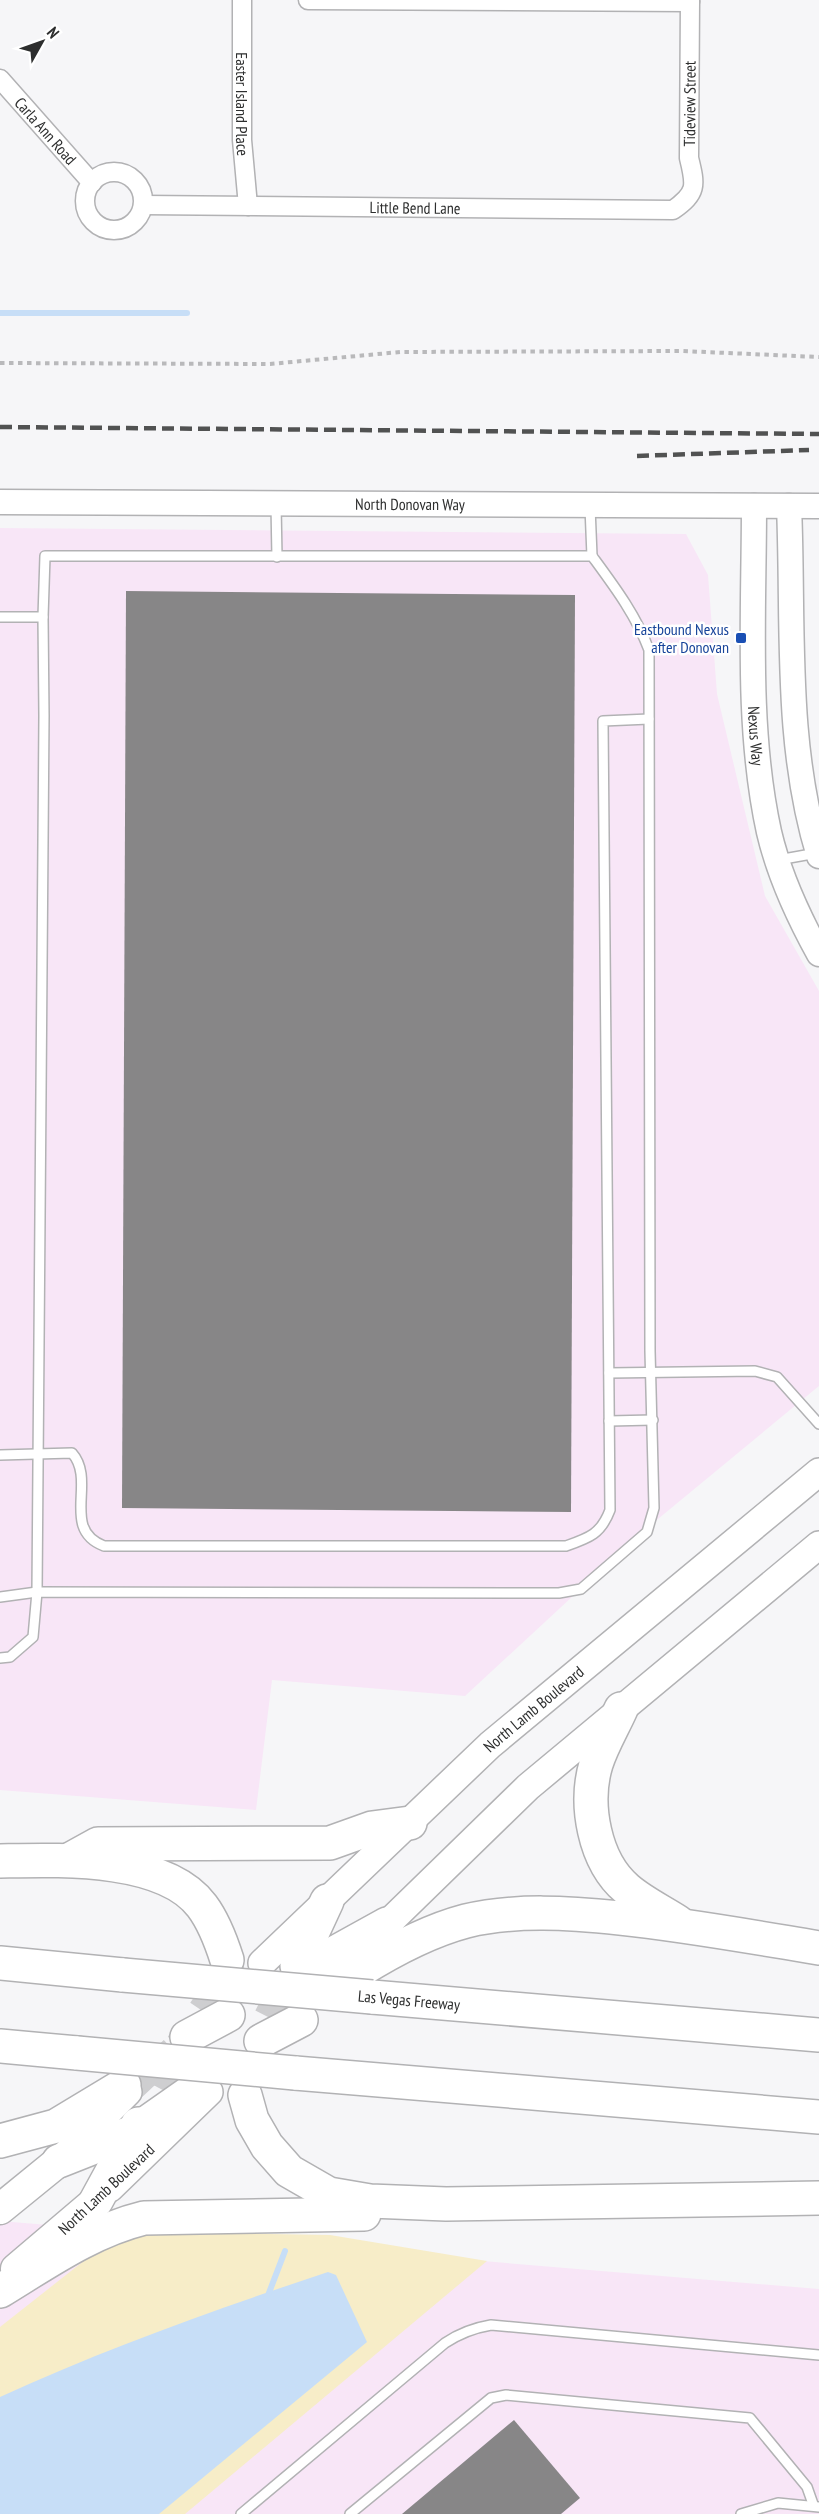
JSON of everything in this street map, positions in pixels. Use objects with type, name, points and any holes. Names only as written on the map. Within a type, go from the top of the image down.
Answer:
[{"type":"highway","points":[[621,1709],[596,1764],[591,1804],[594,1833],[607,1861],[626,1888],[682,1925]]},
{"type":"highway","points":[[69,1860],[98,1844],[330,1843],[372,1828],[410,1823]]},
{"type":"highway","points":[[0,1861],[69,1860],[142,1869],[173,1883],[201,1904],[218,1934],[227,1960]]},
{"type":"highway","points":[[327,1901],[336,1974]]},
{"type":"highway","points":[[336,1974],[420,1937],[466,1921],[521,1913],[576,1914],[682,1925],[819,1948]]},
{"type":"highway","points":[[336,1974],[387,1924]]},
{"type":"highway","name":"Las Vegas Freeway","points":[[0,1963],[123,1975],[336,1974],[819,2035]]},
{"type":"highway","points":[[0,2046],[819,2117]]},
{"type":"highway","points":[[96,2201],[135,2131],[139,2087]]},
{"type":"highway","points":[[0,2141],[56,2126],[139,2087]]},
{"type":"highway","points":[[58,2161],[135,2131],[201,2092]]},
{"type":"highway","points":[[245,2095],[252,2120],[267,2146],[289,2171],[329,2194],[370,2201],[446,2204],[819,2198]]},
{"type":"highway","points":[[0,2291],[87,2239],[117,2224],[144,2218],[367,2214],[446,2204]]},
{"type":"main road","name":"North Lamb Boulevard","points":[[262,1963],[490,1744],[819,1472]]},
{"type":"main road","points":[[387,1924],[528,1786],[819,1545]]},
{"type":"main road","points":[[0,2209],[58,2161],[139,2087]]},
{"type":"main road","name":"North Lamb Boulevard","points":[[0,2283],[96,2201],[201,2092]]},
{"type":"street","name":"Easter Island Place","points":[[242,0],[242,140],[248,206]]},
{"type":"street","points":[[308,0],[690,1]]},
{"type":"street","name":"Tideview Street","points":[[684,202],[691,194],[695,182],[689,158],[690,1]]},
{"type":"street","name":"Carla Ann Road","points":[[0,79],[92,183]]},
{"type":"street","points":[[108,173],[126,174],[140,187],[143,205],[141,214],[127,228],[117,230],[99,226],[87,210],[85,201],[92,183],[108,173]]},
{"type":"street","name":"Little Bend Lane","points":[[143,205],[660,212],[673,210],[684,202]]},
{"type":"street","name":"North Donovan Way","points":[[0,502],[819,506]]},
{"type":"street","name":"Nexus Way","points":[[754,506],[755,722],[770,833],[785,884],[819,954]]},
{"type":"street","points":[[789,506],[799,775],[819,853]]},
{"type":"lane","points":[[276,503],[277,557]]},
{"type":"lane","points":[[0,1597],[37,1592],[559,1593],[581,1589],[647,1532],[654,1508],[651,1372],[649,650],[640,625],[592,556],[590,505]]},
{"type":"lane","points":[[0,1658],[10,1656],[33,1637],[37,1592],[45,556],[592,556]]},
{"type":"lane","points":[[0,617],[43,617]]},
{"type":"lane","points":[[0,1455],[72,1453],[80,1462],[82,1531],[91,1541],[104,1546],[566,1546],[583,1540],[603,1528],[610,1510],[603,721],[649,720]]},
{"type":"lane","points":[[778,860],[819,853]]},
{"type":"lane","points":[[609,1373],[754,1371],[777,1377],[819,1425]]},
{"type":"lane","points":[[609,1421],[653,1420]]},
{"type":"lane","points":[[241,2514],[446,2343],[460,2333],[476,2328],[491,2325],[819,2355]]},
{"type":"lane","points":[[350,2514],[491,2398],[506,2395],[750,2418],[807,2487],[816,2505],[778,2503],[741,2514]]},
{"type":"path","points":[[0,363],[270,364],[400,352],[682,351],[819,357]]},
{"type":"shaded area","points":[[0,528],[686,534],[708,575],[717,694],[765,896],[819,991],[819,1386],[641,1533],[465,1696],[272,1680],[256,1810],[0,1790]]},
{"type":"shaded area","points":[[0,2221],[819,2289],[819,2514],[0,2514]]},
{"type":"sand","points":[[139,2232],[330,2235],[487,2261],[185,2514],[0,2514],[0,2327],[104,2245]]},
{"type":"water","points":[[328,2272],[336,2275],[367,2342],[159,2514],[0,2514],[0,2397],[162,2330]]},
{"type":"building","points":[[126,591],[575,595],[571,1512],[122,1508]]},
{"type":"building","points":[[514,2420],[580,2498],[561,2514],[402,2514]]},
{"type":"waterway","points":[[0,313],[187,313]]},
{"type":"waterway","points":[[267,2298],[285,2251]]},
{"type":"tunnel","points":[[204,2012],[228,1976],[227,1960]]},
{"type":"tunnel","points":[[270,2018],[297,1966]]},
{"type":"tunnel","points":[[159,2088],[185,2040]]},
{"type":"tunnel","points":[[133,2087],[173,2050]]},
{"type":"railway","points":[[0,427],[819,434]]},
{"type":"railway","points":[[637,456],[809,450]]},
{"type":"place","name":"Eastbound Nexus after Donovan","points":[[741,638]]}]
